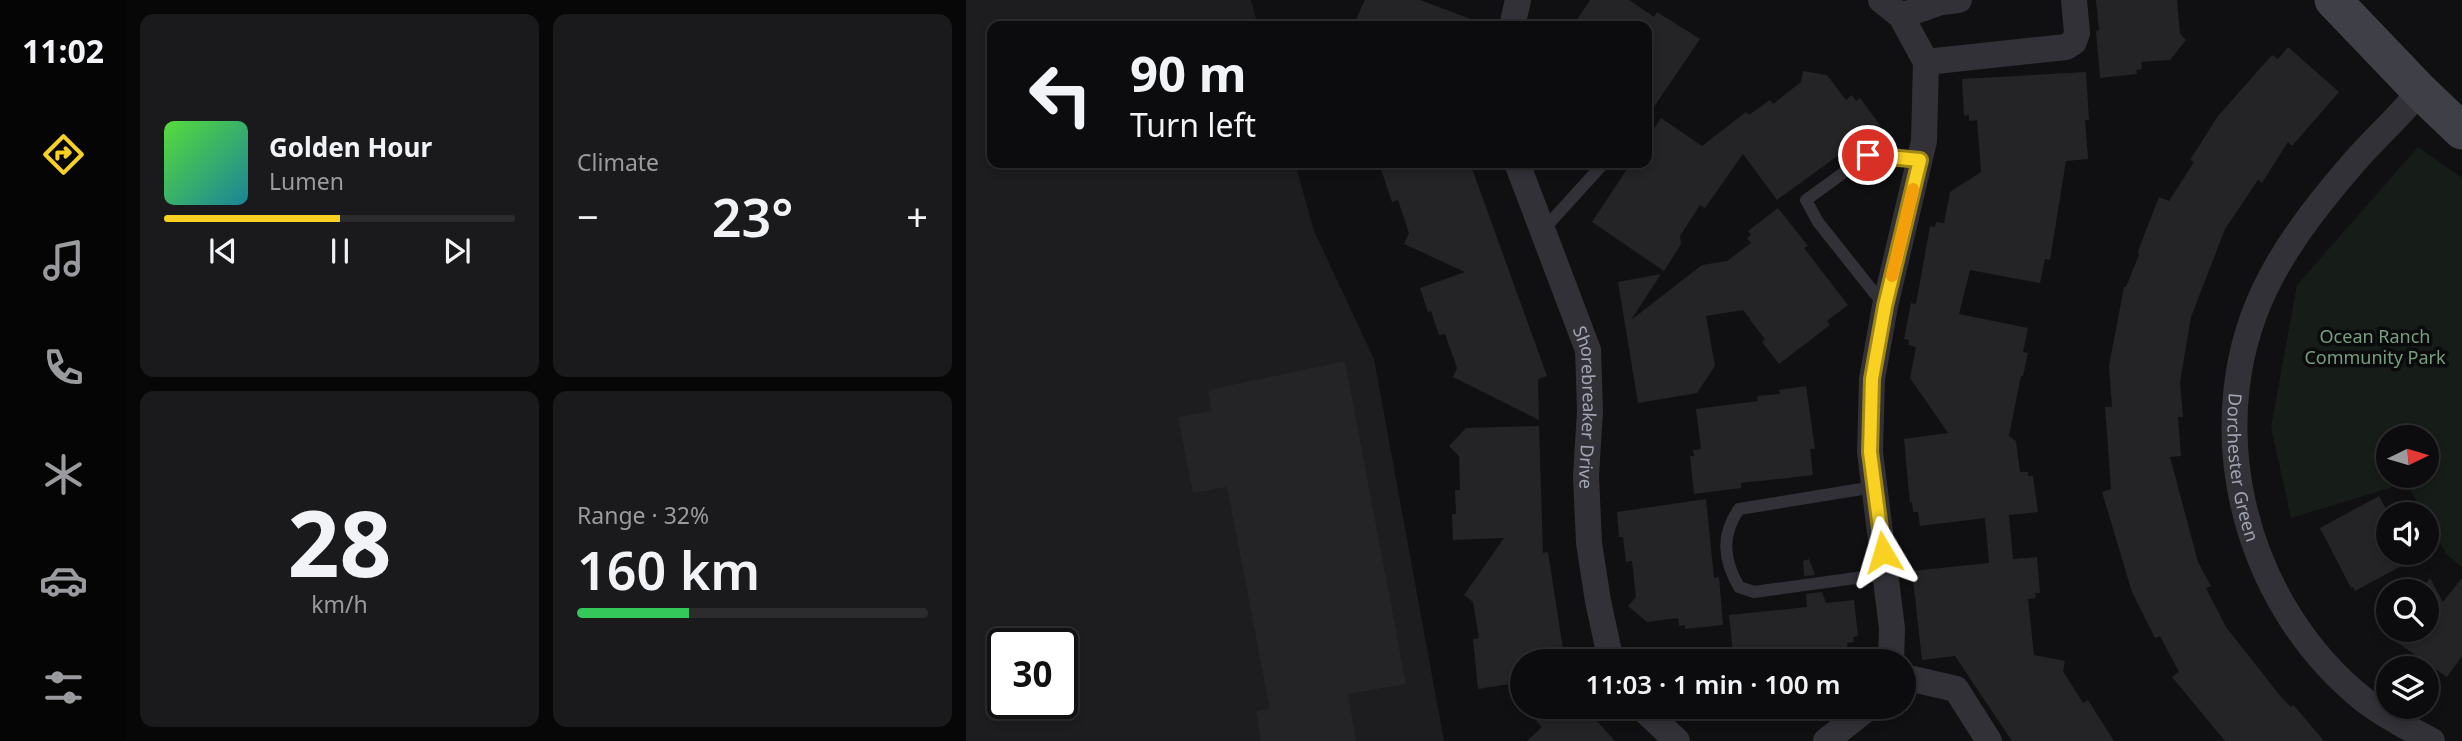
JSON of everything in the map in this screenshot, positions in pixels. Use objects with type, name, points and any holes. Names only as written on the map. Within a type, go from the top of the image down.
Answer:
[{"type":"street","points":[[1513,21],[1518,0]]},
{"type":"street","points":[[1881,0],[1901,16],[1926,62],[1924,141],[1885,306],[1872,379],[1870,452],[1892,628],[1891,649]]},
{"type":"street","points":[[1901,16],[1941,2],[1959,0]]},
{"type":"street","points":[[1926,62],[2066,47],[2074,41],[2077,33],[2074,0]]},
{"type":"street","points":[[2333,0],[2462,131]]},
{"type":"street","name":"Dorchester Green","points":[[2420,91],[2305,222],[2271,276],[2259,301],[2241,360],[2233,434],[2235,469],[2246,523],[2269,579],[2298,630],[2334,672],[2363,699],[2432,741]]},
{"type":"street","name":"Shorebreaker Drive","points":[[1519,168],[1588,350],[1590,411],[1586,475],[1589,543],[1608,649]]},
{"type":"street","points":[[1916,680],[1956,689],[1989,741]]},
{"type":"street","points":[[1654,719],[1677,741]]},
{"type":"street","points":[[1826,741],[1854,719]]},
{"type":"lane","points":[[1885,306],[1818,222],[1806,200],[1868,155],[1920,160]]},
{"type":"lane","points":[[1542,232],[1600,168]]},
{"type":"lane","points":[[1874,487],[1739,509],[1729,524],[1725,538],[1731,572],[1739,587],[1754,592],[1885,573]]},
{"type":"shaded area","points":[[966,0],[1251,0],[1257,21],[987,21],[987,168],[1296,168],[1314,231],[1374,359],[1444,741],[966,741]]},
{"type":"green space","name":"Ocean Ranch Community Park","points":[[2418,147],[2462,178],[2462,567],[2447,555],[2439,541],[2439,502],[2417,502],[2409,488],[2440,488],[2440,425],[2376,425],[2376,488],[2390,488],[2291,518],[2271,427],[2297,285]]},
{"type":"building","points":[[1365,0],[1420,0],[1476,21],[1355,21]]},
{"type":"building","points":[[1590,0],[1629,0],[1654,17],[1657,12],[1700,39],[1652,110],[1652,21],[1576,21]]},
{"type":"building","points":[[2096,0],[2177,0],[2180,34],[2186,40],[2170,60],[2141,62],[2142,69],[2136,70],[2137,74],[2100,78]]},
{"type":"building","points":[[2288,47],[2339,92],[2292,146],[2288,142],[2262,183],[2258,180],[2225,229],[2191,317],[2180,382],[2183,417],[2178,417],[2181,456],[2170,457],[2198,562],[2211,586],[2206,588],[2226,627],[2281,697],[2297,709],[2324,741],[2225,741],[2172,677],[2179,672],[2160,636],[2155,638],[2132,592],[2102,492],[2111,489],[2105,407],[2112,407],[2109,366],[2124,287],[2139,255],[2138,251],[2159,197],[2169,201],[2194,162],[2190,160],[2218,116],[2272,55],[2278,59]]},
{"type":"building","points":[[1803,71],[1827,75],[1846,100],[1852,95],[1856,101],[1860,98],[1880,125],[1777,200],[1743,154],[1705,208],[1700,205],[1680,236],[1681,244],[1664,271],[1592,222],[1628,168],[1652,168],[1652,132],[1661,118],[1702,146],[1746,112],[1749,115],[1770,100],[1773,104],[1801,82]]},
{"type":"building","points":[[2086,72],[2089,120],[2085,120],[2088,159],[2066,161],[2050,260],[2045,259],[2040,283],[1970,270],[1959,314],[2028,328],[2023,352],[2028,353],[2009,436],[2016,441],[2020,472],[2028,472],[2028,476],[2033,476],[2038,512],[2009,515],[2013,559],[2037,557],[2040,593],[2035,593],[2036,598],[2028,599],[2034,655],[2065,661],[2063,671],[2083,703],[2088,700],[2114,741],[2012,741],[1955,656],[1922,660],[1912,571],[1989,563],[1985,518],[1920,526],[1918,512],[1913,512],[1904,439],[1948,433],[1910,378],[1916,347],[1908,345],[1909,340],[1904,339],[1911,303],[1916,304],[1930,226],[1935,227],[1936,222],[1944,223],[1950,192],[1981,172],[1977,120],[1969,121],[1969,115],[1964,116],[1962,79]]},
{"type":"building","points":[[1381,168],[1472,168],[1547,376],[1538,379],[1539,420],[1453,377],[1457,368],[1445,334],[1439,335],[1420,288],[1465,272],[1404,244],[1409,233],[1398,200],[1392,202]]},
{"type":"building","points":[[1778,208],[1808,246],[1804,248],[1848,305],[1827,321],[1830,325],[1779,364],[1762,342],[1765,339],[1750,320],[1750,316],[1749,318],[1743,310],[1706,316],[1715,366],[1697,393],[1638,403],[1618,282],[1661,274],[1631,320],[1702,265],[1727,261],[1751,243],[1747,238],[1751,235],[1748,231]]},
{"type":"building","points":[[1345,361],[1406,684],[1348,694],[1356,741],[1261,741],[1256,711],[1270,709],[1227,487],[1193,493],[1178,417],[1212,411],[1208,390]]},
{"type":"building","points":[[1806,386],[1815,449],[1810,449],[1813,475],[1741,483],[1741,488],[1694,494],[1690,456],[1694,456],[1693,450],[1701,449],[1696,409],[1758,401],[1757,396],[1780,394],[1779,390]]},
{"type":"building","points":[[1539,426],[1543,553],[1548,552],[1563,649],[1510,649],[1510,684],[1478,689],[1473,639],[1479,638],[1473,602],[1464,595],[1504,538],[1453,540],[1455,490],[1460,490],[1459,456],[1449,446],[1466,428]]},
{"type":"building","points":[[2379,496],[2382,502],[2376,502],[2376,565],[2403,565],[2355,591],[2320,528]]},
{"type":"building","points":[[1706,499],[1714,578],[1719,577],[1723,625],[1685,629],[1685,625],[1679,626],[1678,618],[1647,622],[1628,606],[1636,597],[1632,561],[1626,562],[1623,537],[1619,537],[1617,512]]},
{"type":"building","points":[[1809,559],[1815,575],[1804,576],[1803,561]]},
{"type":"building","points":[[2462,578],[2462,656],[2447,677],[2439,671],[2439,656],[2417,656],[2397,642],[2439,642],[2439,595],[2443,602]]},
{"type":"building","points":[[1822,592],[1826,603],[1854,600],[1858,636],[1853,637],[1854,642],[1847,643],[1848,649],[1733,649],[1729,615],[1807,607],[1806,594]]},
{"type":"building","points":[[1595,719],[1615,741],[1527,741],[1542,727],[1536,721]]},
{"type":"slow traffic","points":[[1892,276],[1913,189]]},
{"type":"route","points":[[1868,155],[1920,160],[1885,306],[1872,379],[1870,452],[1883,552]]}]
